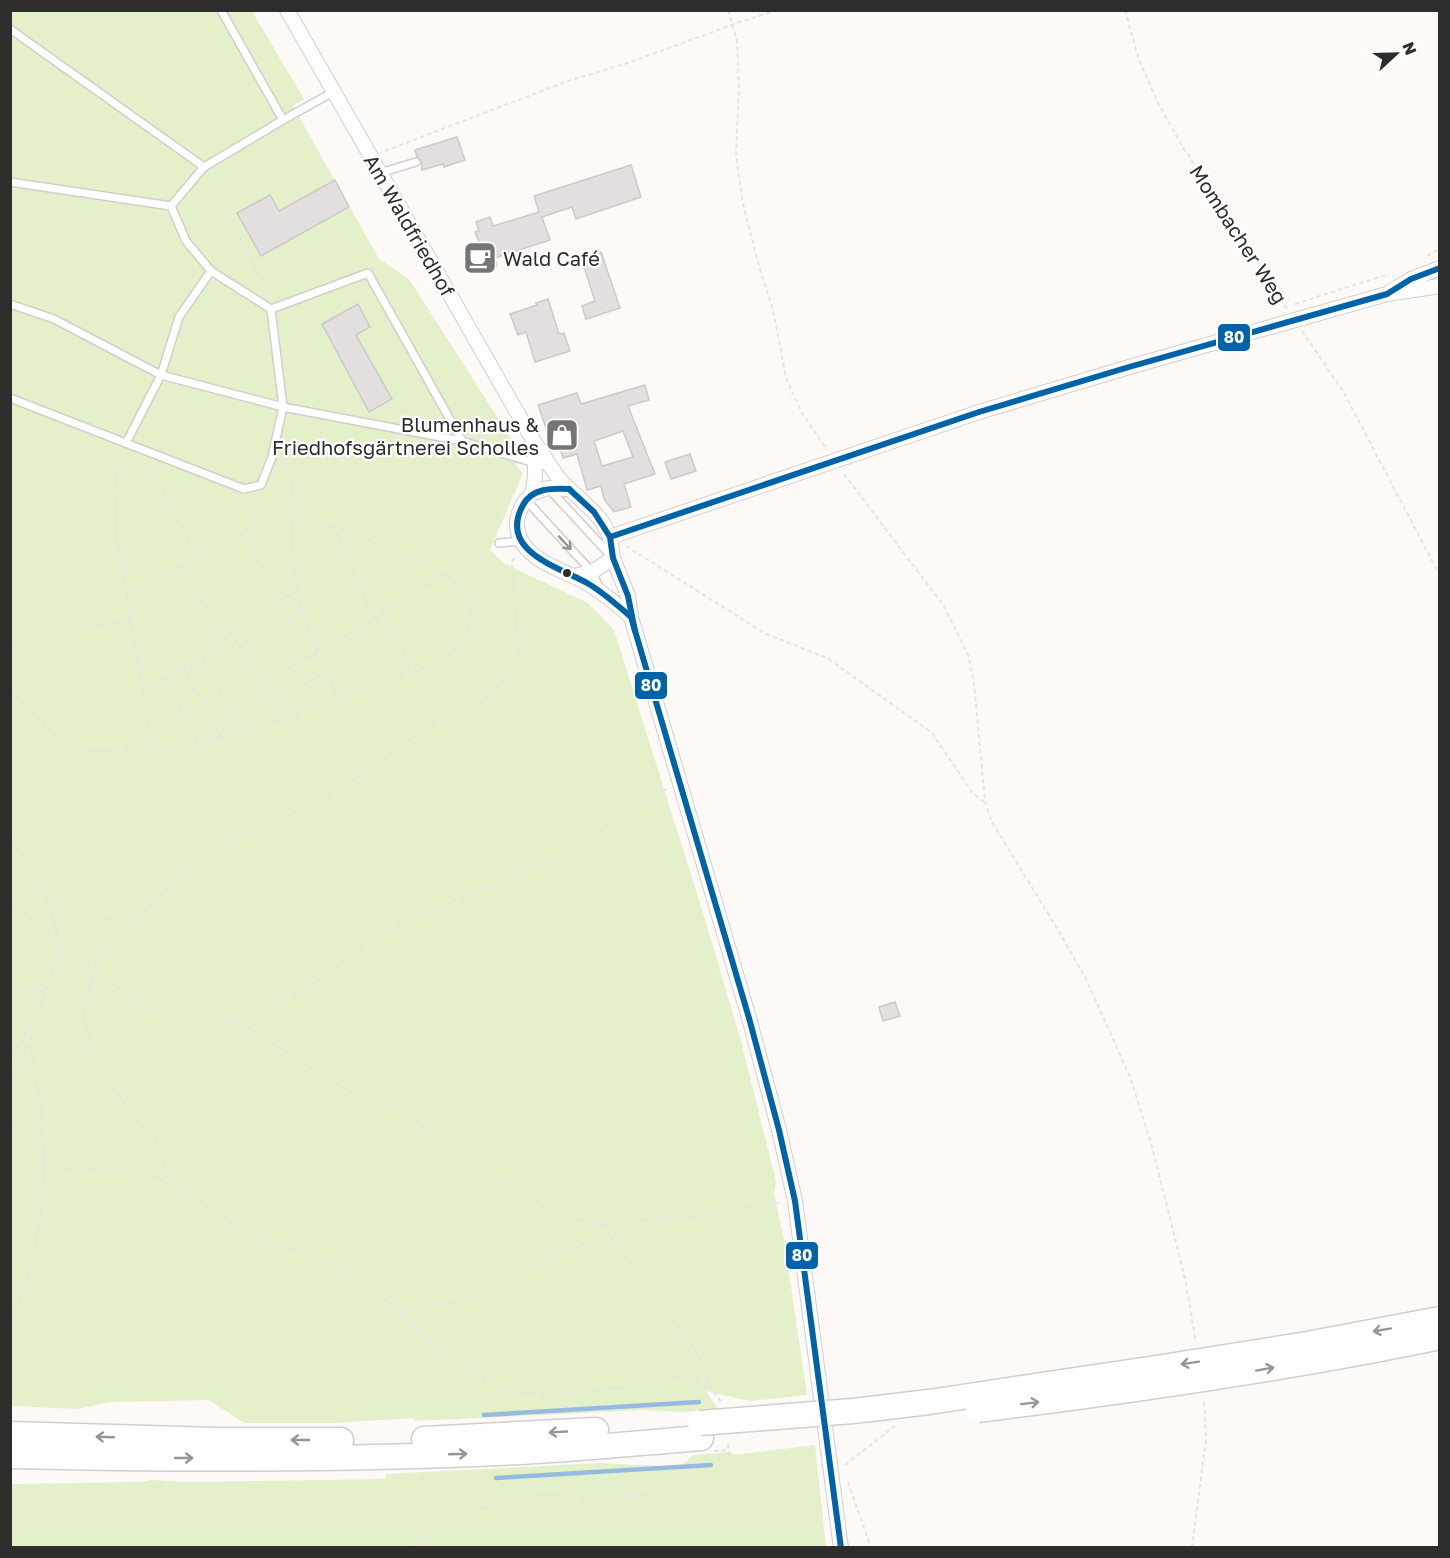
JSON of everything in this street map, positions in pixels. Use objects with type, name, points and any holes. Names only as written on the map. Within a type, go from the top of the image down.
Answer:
[{"type":"highway","points":[[10,1456],[253,1458],[521,1452],[929,1402],[1168,1366],[1440,1319]]},
{"type":"highway","points":[[10,1434],[216,1440],[424,1439],[700,1431],[885,1421],[1068,1398],[1251,1371],[1440,1337]]},
{"type":"street","name":"Am Waldfriedhof","points":[[286,10],[533,440],[551,468],[568,489],[594,512],[610,537]]},
{"type":"street","points":[[1387,294],[1411,279],[1440,268]]},
{"type":"street","points":[[841,1548],[795,1201],[779,1130],[749,1018],[631,617],[628,596],[613,558],[610,537],[979,412],[1290,314],[1387,294],[1440,286]]},
{"type":"street","points":[[533,440],[535,464],[529,497],[518,517],[520,548],[601,592],[631,617]]},
{"type":"street","points":[[529,497],[548,488],[568,489]]},
{"type":"street","points":[[574,576],[592,572],[613,558]]},
{"type":"lane","points":[[221,10],[283,120]]},
{"type":"lane","points":[[10,29],[204,167]]},
{"type":"lane","points":[[171,206],[204,167],[333,92]]},
{"type":"lane","points":[[380,173],[416,162]]},
{"type":"lane","points":[[10,182],[171,206]]},
{"type":"lane","points":[[171,206],[186,242],[211,271],[273,308]]},
{"type":"lane","points":[[126,443],[161,375],[179,317],[211,271]]},
{"type":"lane","points":[[273,308],[368,273],[462,441]]},
{"type":"lane","points":[[10,304],[54,319],[161,375],[283,407],[462,441],[551,468]]},
{"type":"lane","points":[[10,398],[244,489],[261,485],[272,457],[283,407],[273,308]]},
{"type":"lane","points":[[548,488],[613,558]]},
{"type":"lane","points":[[529,497],[592,572],[601,592]]},
{"type":"lane","points":[[499,543],[520,548]]},
{"type":"path","points":[[728,10],[737,40],[739,86],[736,156],[743,204],[773,310],[786,378],[802,413],[834,461],[944,606],[961,639],[972,668],[985,802],[992,822],[1086,979],[1130,1077],[1151,1143],[1185,1279],[1197,1348]]},
{"type":"path","points":[[382,152],[566,82],[642,58],[777,10]]},
{"type":"path","name":"Mombacher Weg","points":[[1125,10],[1139,60],[1159,105],[1184,149],[1221,203],[1237,234],[1343,391],[1440,576]]},
{"type":"path","points":[[204,167],[273,308]]},
{"type":"path","points":[[1425,258],[1440,248]]},
{"type":"path","points":[[1290,314],[1299,302],[1394,273]]},
{"type":"path","points":[[126,443],[116,479],[116,527],[151,741],[160,748],[200,743],[280,721],[410,674],[451,652],[467,635],[472,614],[467,595],[447,575],[431,566],[294,509]]},
{"type":"path","points":[[141,449],[197,556]]},
{"type":"path","points":[[272,457],[286,462],[290,471],[294,509],[293,554],[302,613],[338,699]]},
{"type":"path","points":[[126,594],[242,533],[252,522],[261,485]]},
{"type":"path","points":[[332,525],[375,619]]},
{"type":"path","points":[[242,533],[282,600]]},
{"type":"path","points":[[610,537],[766,634],[813,652],[845,670],[932,733],[972,792],[985,802]]},
{"type":"path","points":[[182,1190],[161,1159],[154,1135],[139,1122],[100,1070],[83,1015],[94,967],[103,952],[134,927],[181,875],[215,848],[266,827],[326,796],[371,769],[390,753],[430,727],[476,706],[493,693],[519,658],[512,561],[520,548]]},
{"type":"path","points":[[182,566],[224,641]]},
{"type":"path","points":[[260,684],[316,651],[369,625],[386,607],[447,575]]},
{"type":"path","points":[[142,691],[219,648],[231,632],[246,620],[298,590]]},
{"type":"path","points":[[239,647],[302,613]]},
{"type":"path","points":[[380,613],[394,632],[406,656],[410,674]]},
{"type":"path","points":[[10,647],[42,645],[93,626],[130,621]]},
{"type":"path","points":[[231,632],[280,721]]},
{"type":"path","points":[[249,666],[310,633]]},
{"type":"path","points":[[202,658],[242,732]]},
{"type":"path","points":[[183,668],[222,738]]},
{"type":"path","points":[[270,702],[326,673]]},
{"type":"path","points":[[165,678],[200,743]]},
{"type":"path","points":[[10,691],[51,731],[73,747],[94,751],[114,751],[151,741]]},
{"type":"path","points":[[58,958],[84,962],[94,967],[131,999],[153,1010],[187,1018],[234,1019],[307,989],[355,950],[376,937],[432,910],[563,855],[585,843],[632,808],[669,788],[681,785]]},
{"type":"path","points":[[10,834],[47,900],[60,946],[47,991],[10,1062]]},
{"type":"path","points":[[47,900],[91,920],[131,917],[150,907]]},
{"type":"path","points":[[10,903],[33,921],[58,936]]},
{"type":"path","points":[[10,987],[47,991]]},
{"type":"path","points":[[10,1082],[30,1043],[36,1016]]},
{"type":"path","points":[[234,1019],[336,1084],[395,1107],[410,1116],[463,1160],[515,1186],[542,1206],[567,1217],[603,1225],[651,1219],[673,1220],[735,1208],[795,1201]]},
{"type":"path","points":[[10,1322],[21,1303],[39,1227],[43,1130],[30,1043]]},
{"type":"path","points":[[10,1120],[43,1130]]},
{"type":"path","points":[[43,1158],[53,1173],[76,1167],[115,1172],[135,1171],[158,1178],[182,1190],[219,1216],[263,1241],[305,1253],[329,1263],[400,1310],[446,1356],[494,1384],[522,1393],[560,1395],[677,1377],[690,1379],[711,1388]]},
{"type":"path","points":[[603,1225],[638,1276],[650,1297],[652,1307],[672,1321],[694,1347],[711,1388],[724,1407]]},
{"type":"path","points":[[400,1310],[451,1305],[465,1301],[544,1261],[609,1233]]},
{"type":"path","points":[[1192,1548],[1206,1439],[1203,1397]]},
{"type":"path","points":[[403,1548],[478,1510],[524,1496],[555,1494],[583,1498],[606,1494],[631,1497],[654,1493],[670,1497],[679,1495],[698,1486],[718,1481],[724,1476],[729,1463],[728,1440]]},
{"type":"path","points":[[847,1479],[871,1548]]},
{"type":"green space","points":[[11,11],[252,11],[304,99],[293,106],[379,259],[409,279],[519,451],[516,465],[523,473],[490,550],[505,564],[588,603],[614,630],[741,1041],[776,1181],[774,1194],[784,1240],[807,1395],[750,1401],[706,1391],[718,1409],[682,1412],[645,1410],[415,1421],[414,1418],[333,1423],[244,1423],[209,1400],[111,1402],[77,1409],[11,1406]]},
{"type":"green space","points":[[815,1445],[826,1547],[11,1547],[11,1484],[151,1480],[188,1482],[386,1479],[386,1474],[600,1463],[680,1467],[693,1455],[731,1452],[734,1455]]},
{"type":"building","points":[[457,137],[465,160],[444,167],[443,164],[422,170],[421,160],[417,157],[415,150]]},
{"type":"building","points":[[631,165],[641,197],[576,219],[572,207],[542,217],[550,240],[495,258],[497,266],[480,272],[473,248],[480,245],[475,232],[479,231],[476,222],[490,217],[493,226],[539,212],[534,196]]},
{"type":"building","points":[[335,180],[349,207],[261,256],[237,213],[270,195],[279,211]]},
{"type":"building","points":[[601,252],[620,308],[586,319],[582,306],[595,301],[581,258]]},
{"type":"building","points":[[548,299],[559,334],[564,333],[570,351],[535,362],[526,332],[518,335],[510,314]]},
{"type":"building","points":[[358,304],[370,327],[356,335],[392,399],[369,412],[322,324]]},
{"type":"building","points":[[645,385],[649,400],[628,406],[655,474],[624,484],[631,507],[614,512],[604,499],[601,486],[587,490],[577,454],[563,458],[559,446],[553,448],[538,405],[577,393],[581,404]],"holes":[[[623,431],[633,457],[602,466],[594,441]]]},
{"type":"building","points":[[690,454],[696,471],[671,479],[665,462]]},
{"type":"building","points":[[895,1002],[900,1016],[883,1021],[879,1007]]},
{"type":"waterway","points":[[484,1415],[699,1402]]},
{"type":"waterway","points":[[496,1478],[711,1465]]},
{"type":"transit line","name":"80","points":[[610,537],[979,412],[1387,294],[1411,279],[1440,268]]},
{"type":"transit line","name":"80","points":[[569,489],[543,490],[527,499],[517,521],[518,534],[524,545],[534,555],[587,583],[631,617],[749,1018],[779,1130],[795,1201],[841,1548]]},
{"type":"transit line","name":"80","points":[[569,489],[594,512],[610,537],[613,558],[628,596],[635,631]]},
{"type":"place","name":"Wald Café","points":[[480,258]]},
{"type":"place","name":"Blumenhaus & Friedhofsgärtnerei Scholles","points":[[562,435]]}]
